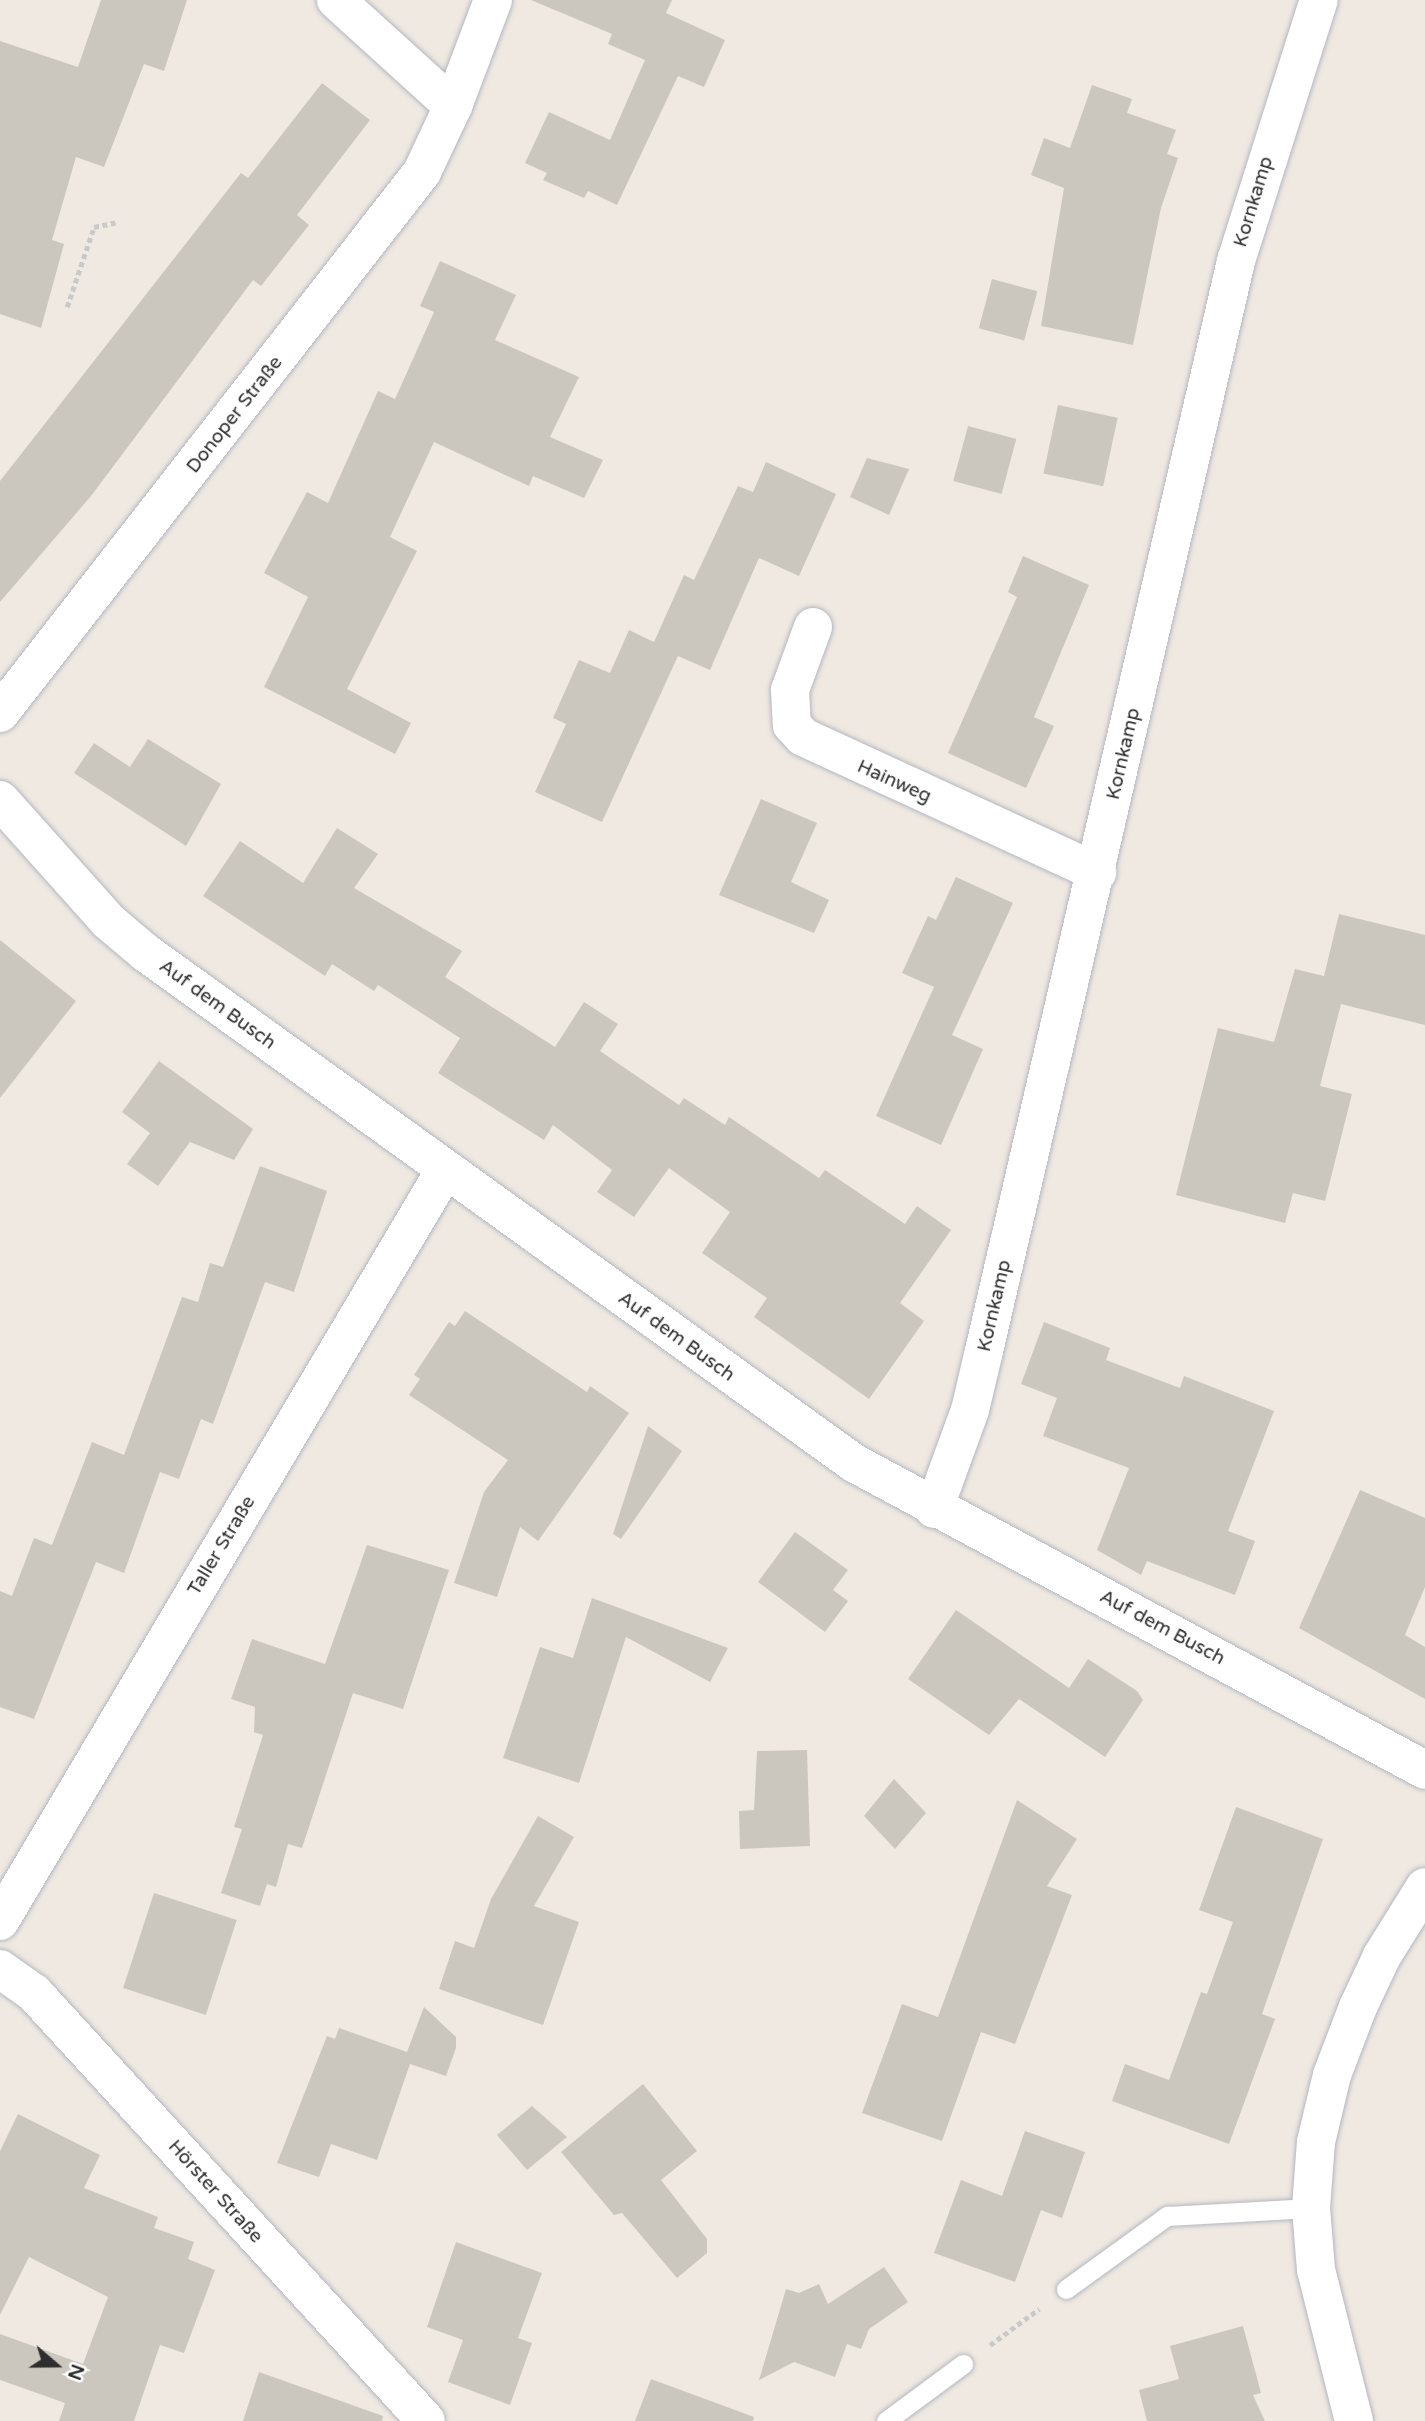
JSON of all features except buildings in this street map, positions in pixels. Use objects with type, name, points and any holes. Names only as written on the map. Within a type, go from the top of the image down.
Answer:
[{"type":"street","points":[[336,0],[453,106]]},
{"type":"street","name":"Donoper Straße","points":[[0,713],[422,172],[453,106],[493,0]]},
{"type":"street","name":"Kornkamp","points":[[933,1509],[970,1410],[1097,872],[1236,261],[1319,0]]},
{"type":"street","name":"Hainweg","points":[[813,627],[790,690],[792,725],[803,737],[1097,872]]},
{"type":"street","name":"Auf dem Busch","points":[[0,800],[108,921],[146,953],[804,1429],[933,1509],[1425,1770]]},
{"type":"street","name":"Taller Straße","points":[[0,1921],[445,1170]]},
{"type":"street","points":[[1354,2421],[1316,2270],[1311,2208],[1317,2142],[1332,2074],[1382,1956],[1425,1886]]},
{"type":"street","name":"Hörster Straße","points":[[0,1969],[34,1993],[426,2421]]},
{"type":"lane","points":[[1066,2289],[1167,2216],[1311,2208]]},
{"type":"lane","points":[[886,2421],[963,2364]]},
{"type":"path","points":[[67,307],[94,227],[117,222]]},
{"type":"path","points":[[963,2364],[1066,2289]]}]
